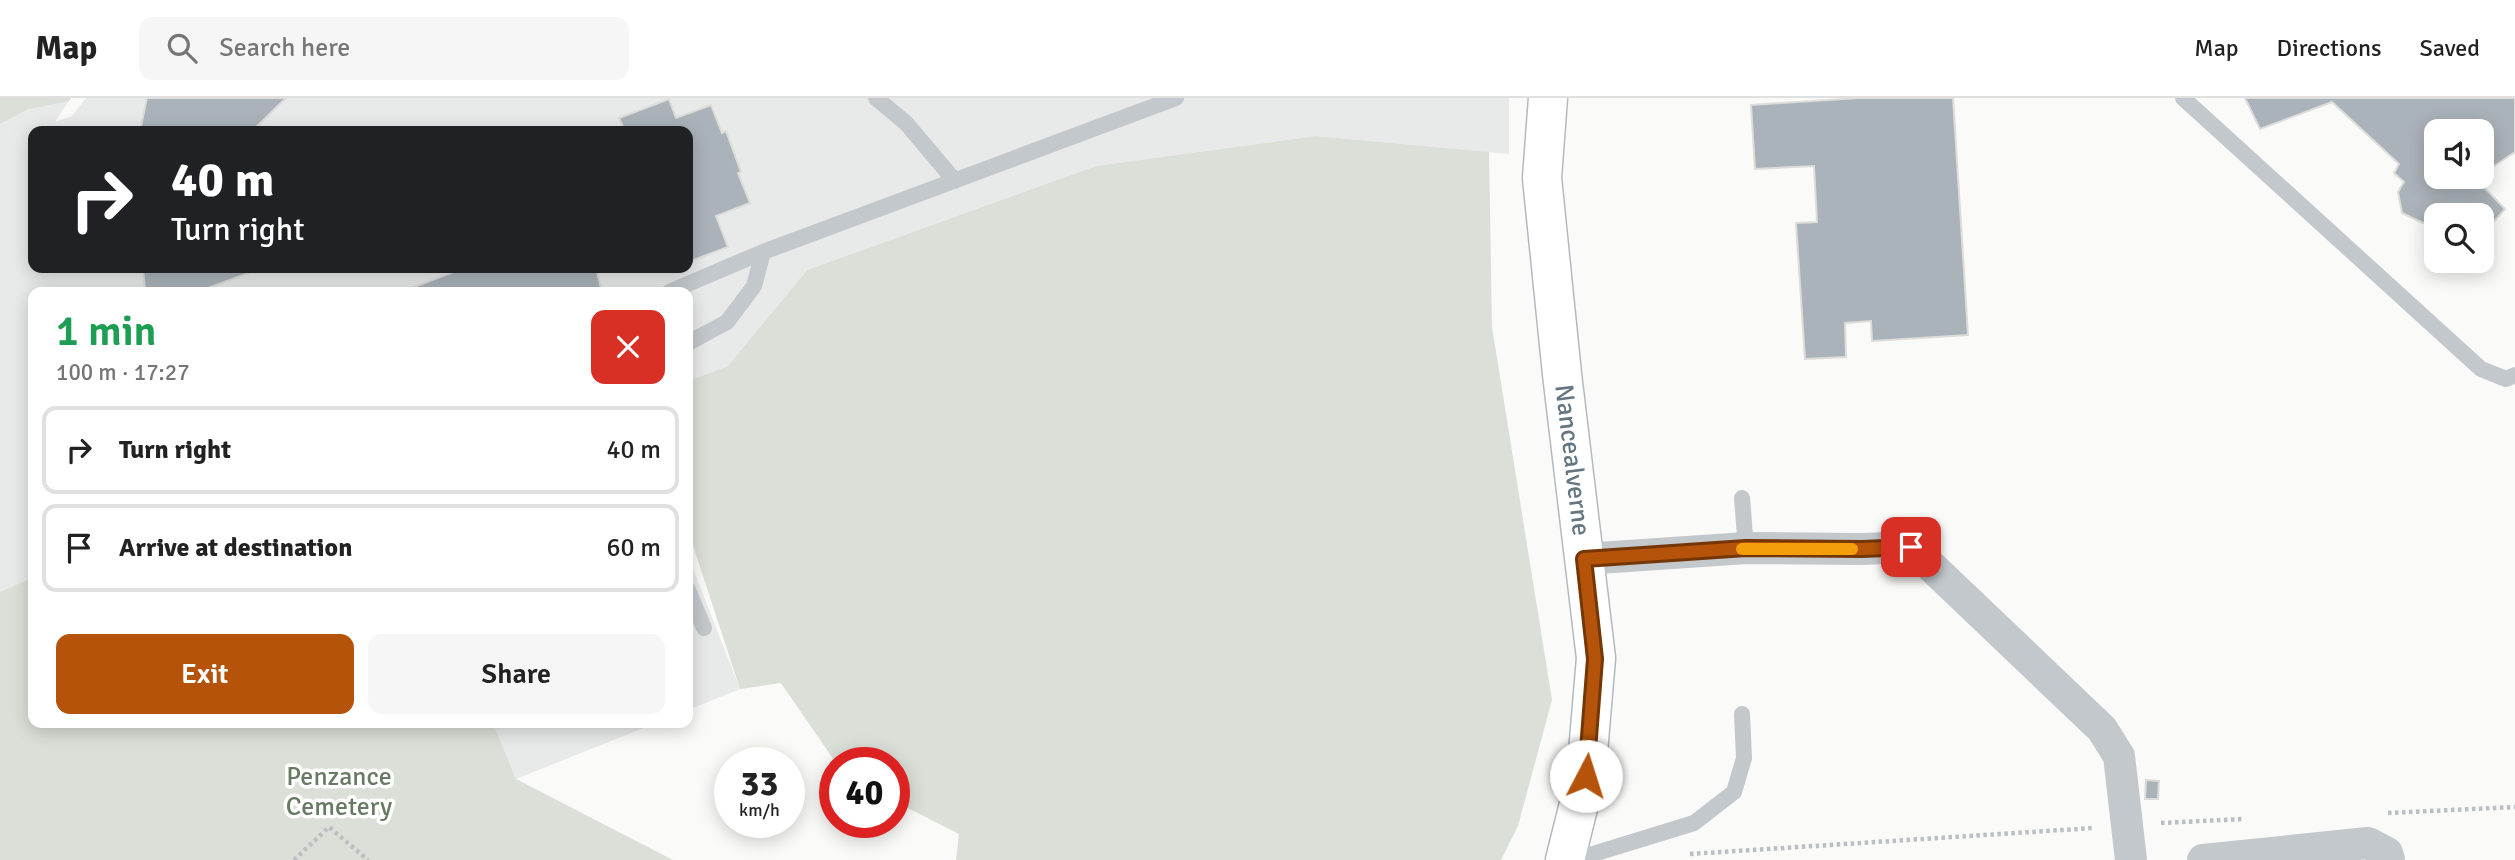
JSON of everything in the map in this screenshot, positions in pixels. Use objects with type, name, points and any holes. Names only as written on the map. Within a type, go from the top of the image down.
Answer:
[{"type":"street","name":"Nancealverne","points":[[1548,98],[1542,178],[1595,659],[1586,776],[1565,860]]},
{"type":"street","points":[[1584,559],[1746,548],[1911,547],[2102,729],[2119,756],[2131,860]]},
{"type":"street","points":[[2203,860],[2368,843],[2387,853],[2389,860]]},
{"type":"lane","points":[[876,98],[906,123],[955,181]]},
{"type":"lane","points":[[681,287],[764,252],[1175,98]]},
{"type":"lane","points":[[2183,98],[2481,369],[2506,379],[2515,375]]},
{"type":"lane","points":[[693,340],[727,322],[754,286],[764,252]]},
{"type":"lane","points":[[1742,498],[1746,548]]},
{"type":"lane","points":[[693,602],[704,628]]},
{"type":"lane","points":[[1574,860],[1694,823],[1734,792],[1744,758],[1742,714]]},
{"type":"path","points":[[2376,814],[2515,807]]},
{"type":"path","points":[[1677,855],[2255,818]]},
{"type":"path","points":[[294,860],[329,827],[368,860]]},
{"type":"shaded area","points":[[0,98],[71,98],[55,122],[72,116],[86,98],[1509,98],[1509,154],[1316,136],[1096,166],[807,270],[728,366],[693,379],[693,287],[28,287],[28,579],[0,592]]},
{"type":"shaded area","points":[[693,569],[740,689],[693,708]]},
{"type":"shaded area","points":[[495,728],[644,728],[516,779]]},
{"type":"green space","points":[[0,98],[71,98],[69,101],[28,109],[0,124]]},
{"type":"green space","points":[[1316,136],[1489,152],[1492,327],[1552,700],[1518,826],[1501,860],[956,860],[959,834],[910,809],[910,747],[825,747],[781,683],[740,689],[693,545],[693,379],[728,366],[807,270],[1096,166]]},
{"type":"green space","name":"Penzance Cemetery","points":[[28,579],[28,728],[495,728],[516,779],[673,860],[0,860],[0,592]]},
{"type":"building","points":[[147,98],[286,98],[257,126],[141,126]]},
{"type":"building","points":[[1859,98],[1953,98],[1968,335],[1872,341],[1871,321],[1845,323],[1846,357],[1805,359],[1796,223],[1817,222],[1814,166],[1755,169],[1751,105]]},
{"type":"building","points":[[2245,98],[2515,98],[2515,152],[2494,166],[2494,119],[2424,119],[2424,189],[2486,189],[2505,209],[2494,221],[2494,203],[2424,203],[2423,223],[2402,213],[2398,192],[2404,182],[2394,173],[2399,164],[2332,102],[2260,129]]},
{"type":"building","points":[[669,99],[676,118],[711,105],[722,133],[726,131],[750,203],[716,216],[728,247],[693,260],[693,126],[623,126],[619,118]]},
{"type":"building","points":[[143,273],[249,273],[211,287],[145,287]]},
{"type":"building","points":[[451,273],[597,273],[601,287],[414,287]]},
{"type":"building","points":[[2146,780],[2159,781],[2158,799],[2145,799]]},
{"type":"slow traffic","points":[[1742,549],[1852,549]]},
{"type":"route","points":[[1586,776],[1595,659],[1584,559],[1746,548],[1911,547]]}]
